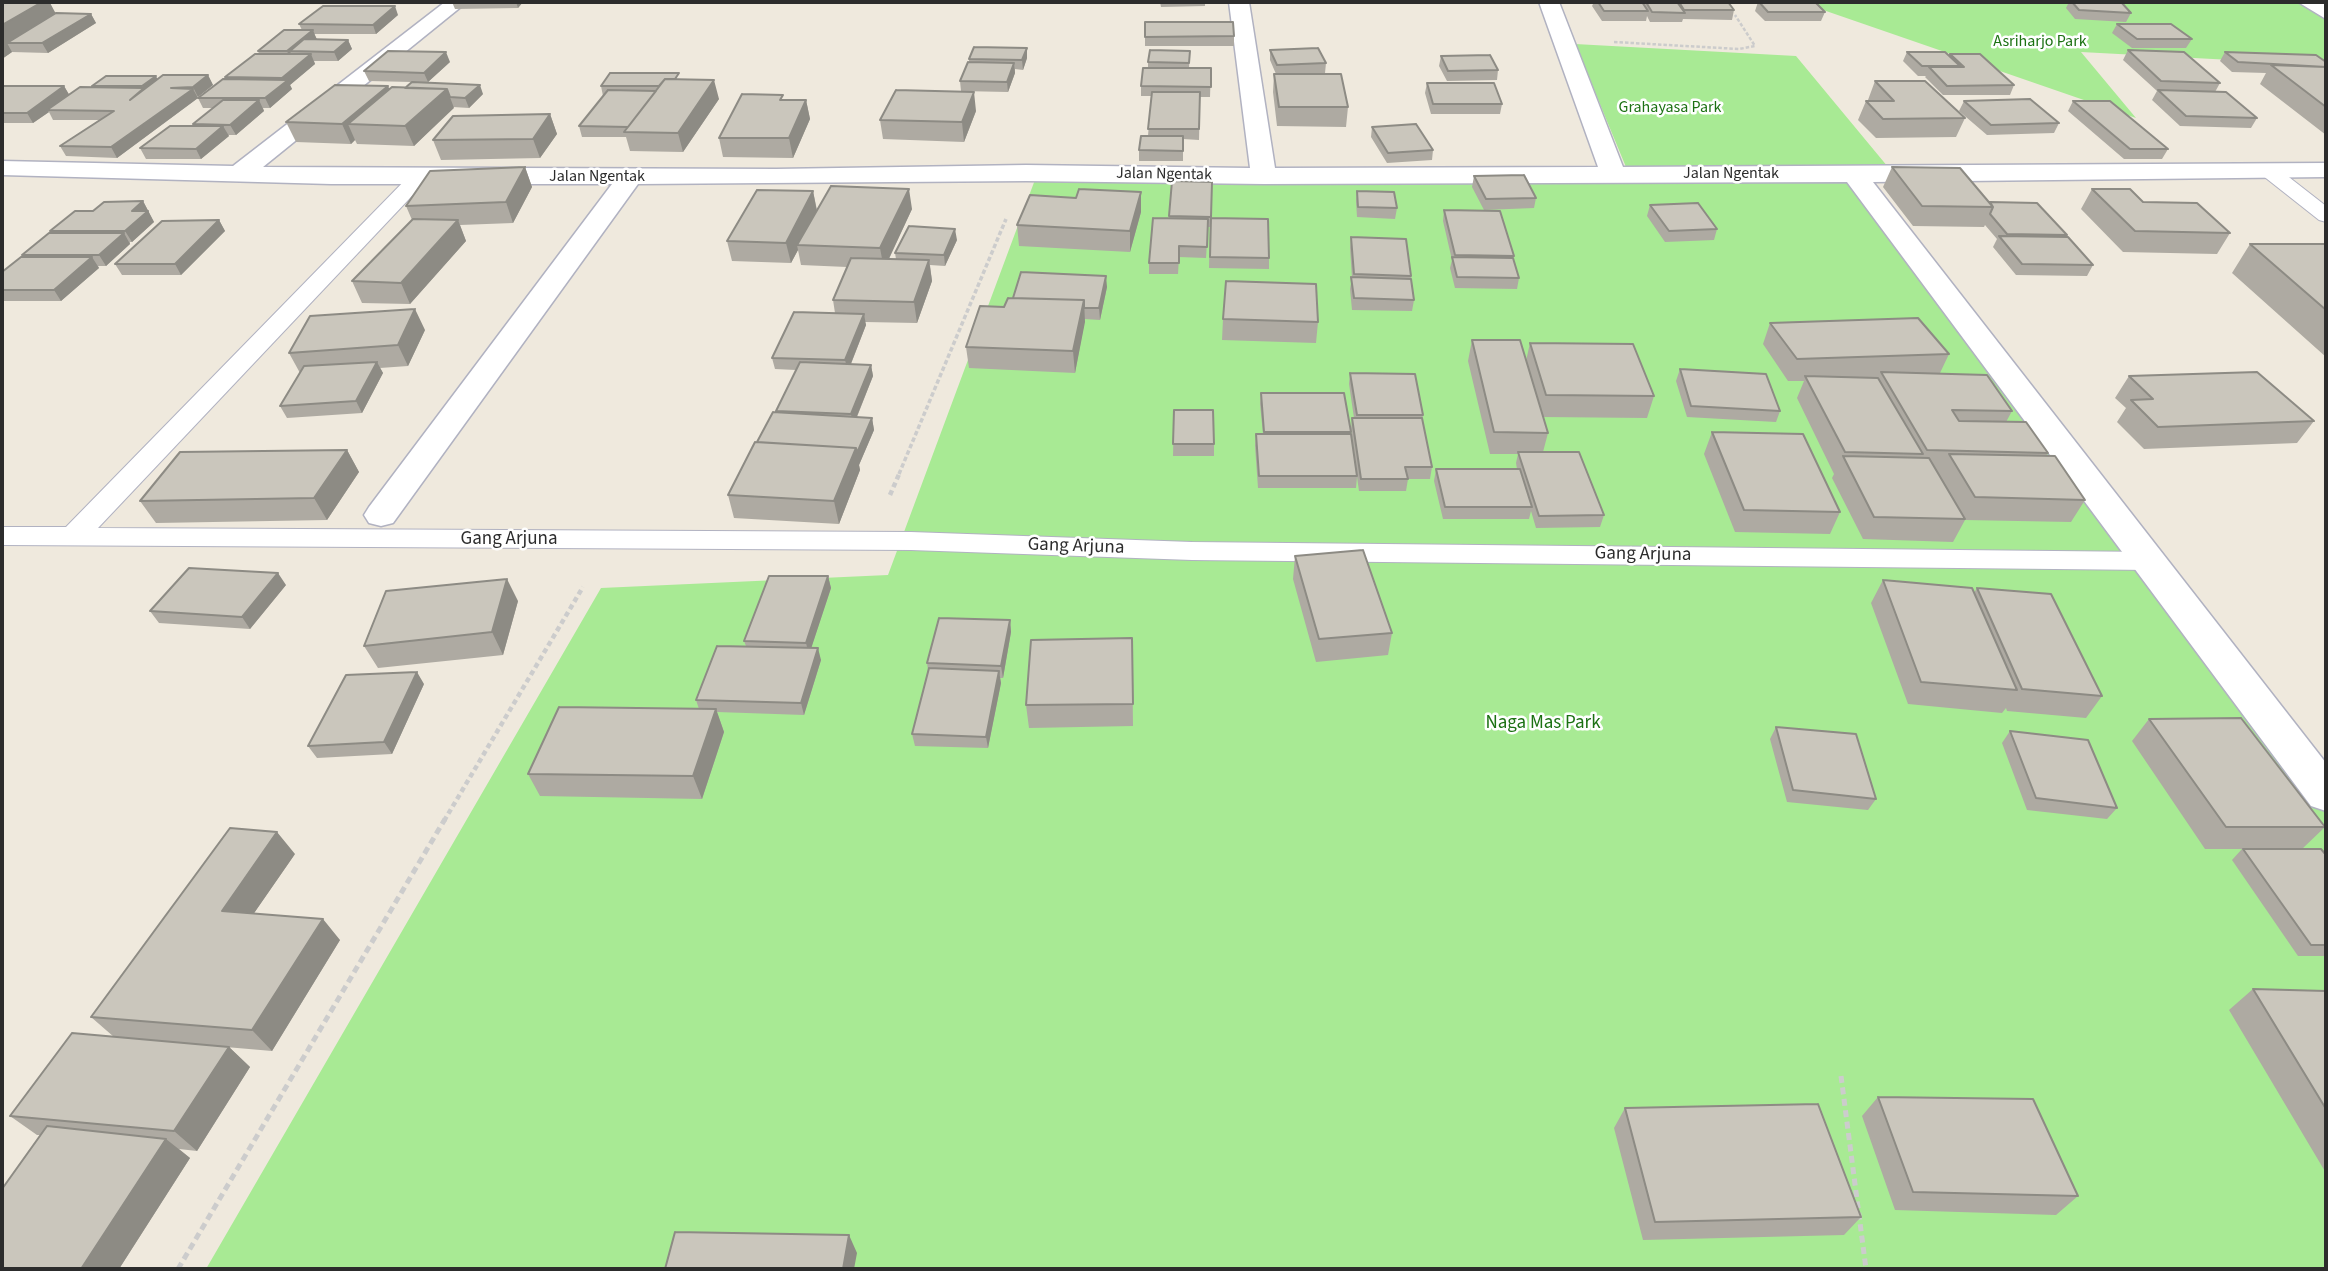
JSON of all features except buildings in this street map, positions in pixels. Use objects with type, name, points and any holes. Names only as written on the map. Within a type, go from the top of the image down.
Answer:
[{"type":"street","points":[[241,172],[457,2]]},
{"type":"street","points":[[1239,2],[1264,176]]},
{"type":"street","points":[[1549,2],[1613,174]]},
{"type":"street","points":[[2308,2],[2326,13]]},
{"type":"street","name":"Jalan Ngentak","points":[[2,168],[630,177],[1026,173],[1264,176],[2326,170]]},
{"type":"street","points":[[1854,174],[2326,794]]},
{"type":"street","points":[[381,515],[630,177]]},
{"type":"lane","points":[[2269,171],[2326,216]]},
{"type":"lane","points":[[72,538],[420,176]]},
{"type":"lane","name":"Gang Arjuna","points":[[2,536],[870,541],[1192,551],[2150,561]]},
{"type":"path","points":[[1564,40],[1739,49],[1755,46],[1735,15]]},
{"type":"path","points":[[870,541],[1026,173]]},
{"type":"path","points":[[178,1269],[611,540]]},
{"type":"path","points":[[1841,1076],[1866,1269]]},
{"type":"green space","name":"Asriharjo Park","points":[[1800,2],[2305,2],[2326,15],[2326,65],[2081,52],[2136,118]]},
{"type":"green space","name":"Grahayasa Park","points":[[1575,44],[1796,56],[1888,167],[1626,167]]},
{"type":"green space","name":"Naga Mas Park","points":[[1036,177],[1853,177],[2027,404],[2326,806],[2326,1269],[206,1269],[601,588],[888,575]]}]
